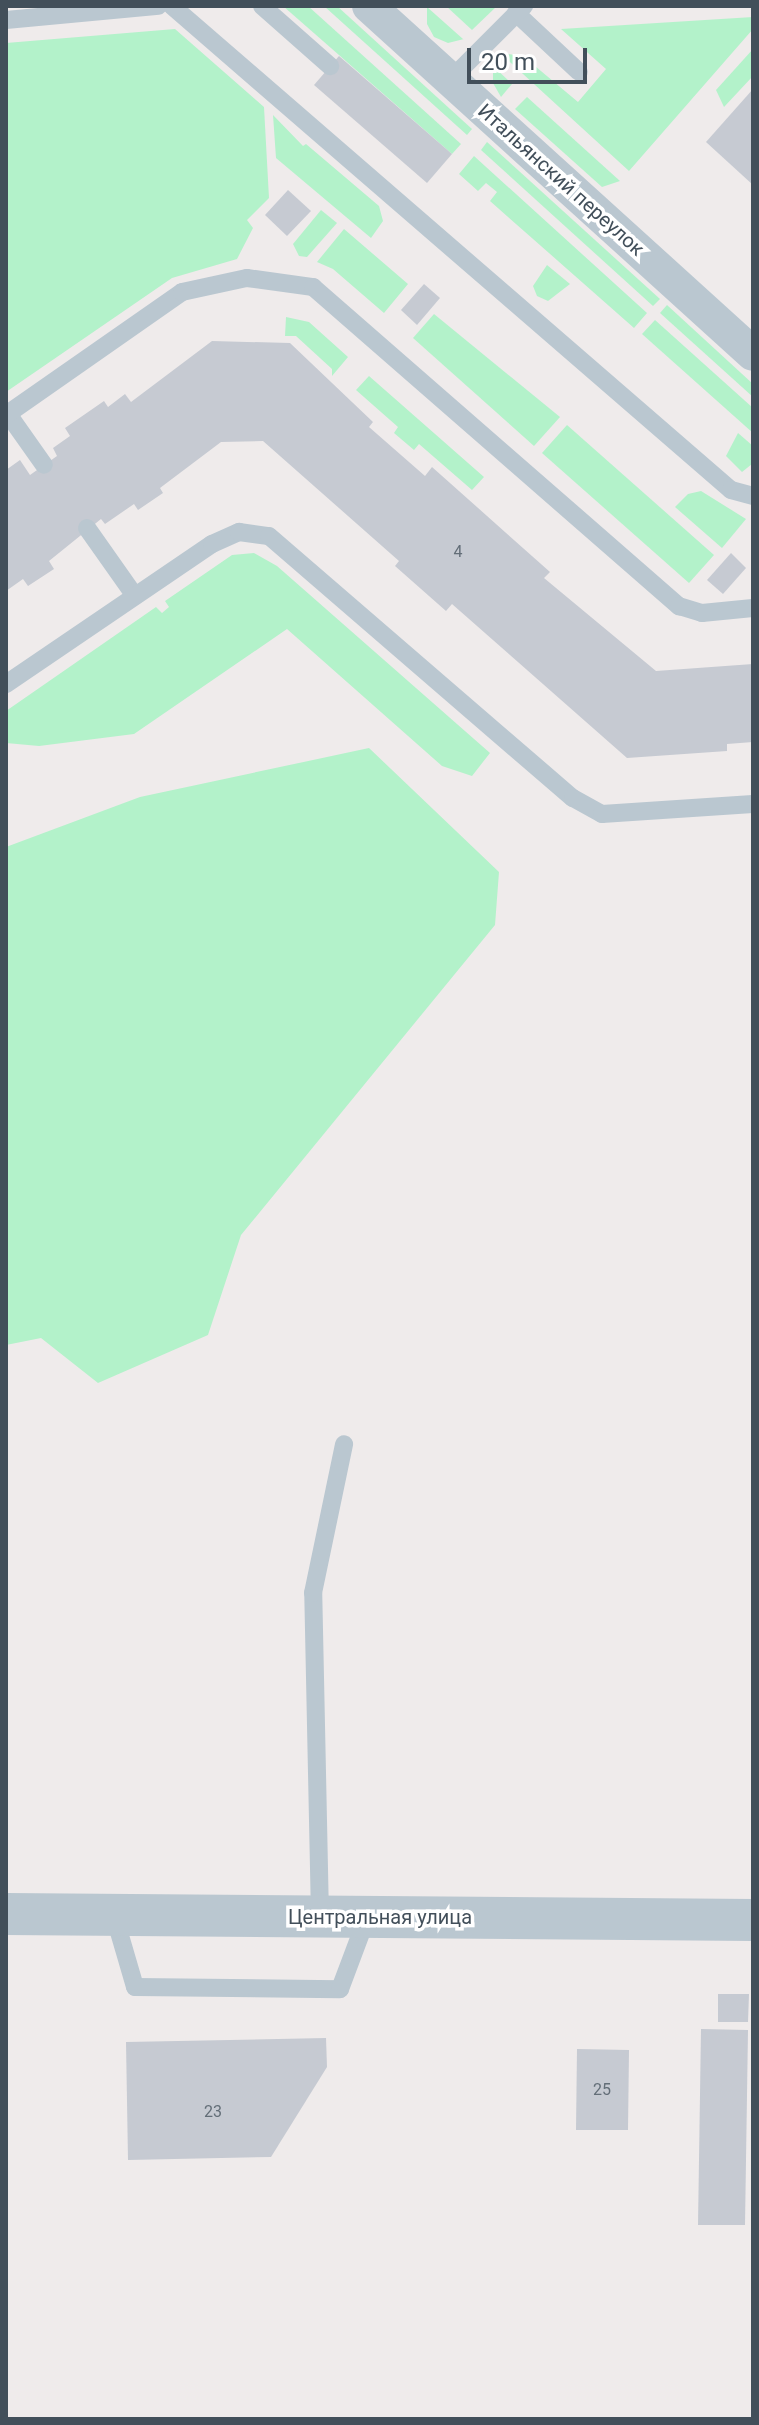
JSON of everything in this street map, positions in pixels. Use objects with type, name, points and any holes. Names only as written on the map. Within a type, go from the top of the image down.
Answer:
[{"type":"street","name":"Итальянский переулок","points":[[369,6],[753,354]]},
{"type":"street","name":"Центральная улица","points":[[6,1914],[753,1920]]},
{"type":"lane","points":[[6,20],[158,6]]},
{"type":"lane","points":[[172,6],[731,490],[753,496]]},
{"type":"lane","points":[[262,6],[330,66]]},
{"type":"lane","points":[[450,80],[520,10],[579,72]]},
{"type":"lane","points":[[44,465],[7,414],[182,292],[247,278],[313,287],[679,606],[702,613],[753,608]]},
{"type":"lane","points":[[87,528],[135,596]]},
{"type":"lane","points":[[6,684],[212,544],[239,532],[269,536],[573,798],[602,814],[753,804]]},
{"type":"lane","points":[[320,1916],[313,1593],[344,1444]]},
{"type":"lane","points":[[114,1915],[135,1987],[340,1989],[367,1917]]},
{"type":"green space","points":[[283,6],[308,6],[461,144],[452,154]]},
{"type":"green space","points":[[324,6],[337,6],[472,129],[467,135]]},
{"type":"green space","points":[[446,6],[497,6],[472,30]]},
{"type":"green space","points":[[427,7],[464,39],[448,43],[434,37],[427,24]]},
{"type":"green space","points":[[753,17],[753,29],[629,171],[500,53],[523,56],[578,102],[606,69],[561,29]]},
{"type":"green space","points":[[175,29],[264,107],[269,198],[247,220],[253,228],[237,259],[172,278],[6,392],[6,43]]},
{"type":"green space","points":[[753,49],[753,76],[724,107],[716,90]]},
{"type":"green space","points":[[493,66],[512,84],[501,97],[493,83]]},
{"type":"green space","points":[[527,97],[620,181],[602,187],[515,109]]},
{"type":"green space","points":[[273,115],[303,146],[306,144],[379,206],[383,221],[371,238],[276,158]]},
{"type":"green space","points":[[487,142],[660,299],[653,306],[481,150]]},
{"type":"green space","points":[[474,156],[647,313],[634,328],[490,201],[497,192],[486,183],[478,191],[459,174]]},
{"type":"green space","points":[[321,210],[337,223],[307,257],[299,256],[293,244]]},
{"type":"green space","points":[[344,229],[408,284],[384,313],[333,269],[317,262]]},
{"type":"green space","points":[[547,265],[570,284],[548,301],[537,296],[533,286]]},
{"type":"green space","points":[[667,305],[753,384],[753,397],[660,313]]},
{"type":"green space","points":[[434,314],[560,417],[534,446],[413,338]]},
{"type":"green space","points":[[286,317],[309,322],[348,357],[332,376],[332,369],[296,336],[285,336]]},
{"type":"green space","points":[[655,320],[753,408],[753,433],[642,334]]},
{"type":"green space","points":[[369,376],[484,477],[472,490],[419,444],[414,450],[394,433],[398,427],[356,390]]},
{"type":"green space","points":[[567,425],[714,555],[689,583],[542,453]]},
{"type":"green space","points":[[738,433],[753,446],[752,464],[742,472],[726,456]]},
{"type":"green space","points":[[701,491],[746,519],[722,548],[675,507],[688,494]]},
{"type":"green space","points":[[254,553],[277,566],[490,753],[472,776],[442,766],[287,629],[134,734],[39,746],[6,743],[6,711],[156,607],[162,613],[169,607],[165,601],[232,555]]},
{"type":"green space","points":[[369,748],[499,872],[495,925],[241,1235],[208,1335],[98,1383],[41,1338],[6,1345],[6,847],[140,797]]},
{"type":"building","points":[[339,56],[452,154],[427,183],[314,85]]},
{"type":"building","points":[[753,89],[753,185],[706,142]]},
{"type":"building","points":[[288,190],[311,211],[287,236],[265,215]]},
{"type":"building","points":[[424,284],[440,298],[417,325],[401,310]]},
{"type":"building","points":[[212,341],[290,343],[373,422],[369,427],[425,476],[432,467],[550,572],[544,578],[656,671],[753,664],[753,742],[727,744],[727,751],[627,758],[452,604],[446,611],[395,566],[399,561],[263,441],[221,442],[160,488],[163,493],[138,510],[134,504],[105,524],[101,519],[49,561],[54,569],[28,586],[23,579],[6,591],[6,470],[20,460],[30,475],[57,456],[53,448],[70,436],[65,428],[104,401],[108,407],[125,394],[131,402]]},
{"type":"building","points":[[731,553],[746,568],[723,594],[707,580]]},
{"type":"building","points":[[718,1994],[749,1994],[748,2022],[718,2022]]},
{"type":"building","points":[[701,2029],[748,2030],[745,2225],[698,2225]]},
{"type":"building","points":[[326,2038],[327,2067],[271,2157],[128,2160],[126,2042]]},
{"type":"building","points":[[577,2049],[629,2050],[628,2130],[576,2130]]}]
